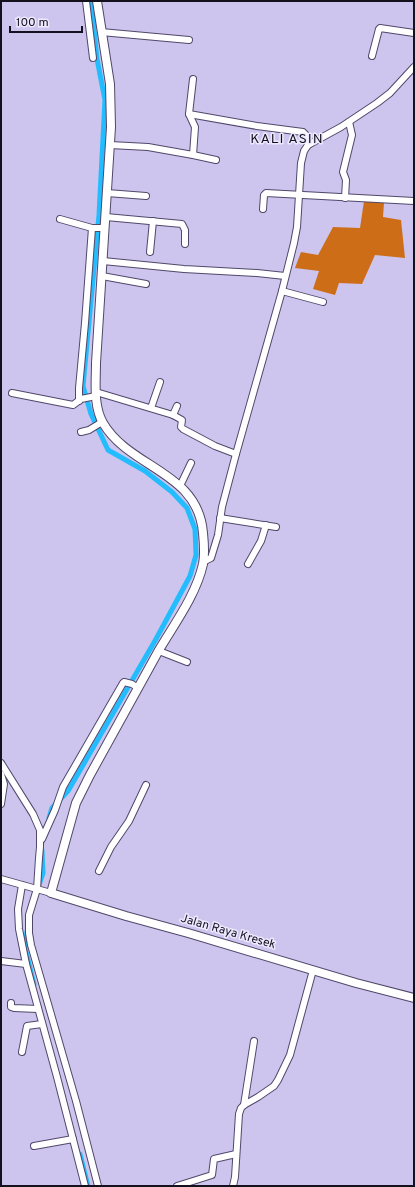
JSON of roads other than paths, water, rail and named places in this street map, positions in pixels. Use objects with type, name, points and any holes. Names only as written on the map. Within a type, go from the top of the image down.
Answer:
[{"type":"main road","points":[[50,893],[76,803],[132,685],[159,651],[188,601],[203,562],[204,537],[200,516],[193,501],[180,486],[164,473],[123,447],[100,424],[94,395],[111,127],[110,84],[98,51],[94,9]]},
{"type":"main road","name":"Jalan Raya Kresek","points":[[50,893],[414,998]]},
{"type":"street","points":[[86,1],[94,9],[98,51],[93,58]]},
{"type":"street","points":[[95,28],[189,40]]},
{"type":"street","points":[[372,56],[380,28],[414,33]]},
{"type":"street","points":[[203,562],[211,558],[218,535],[220,518],[236,454],[282,291],[295,235],[302,156],[308,145],[349,122],[386,96],[414,67]]},
{"type":"street","points":[[193,156],[196,127],[189,114],[194,79]]},
{"type":"street","points":[[189,114],[257,126],[303,132],[306,135],[308,145]]},
{"type":"street","points":[[345,198],[346,180],[343,172],[352,135],[349,122]]},
{"type":"street","points":[[110,145],[148,147],[216,160]]},
{"type":"street","points":[[107,193],[146,196]]},
{"type":"street","points":[[263,209],[264,195],[266,194],[414,201]]},
{"type":"street","points":[[106,217],[182,224],[185,230],[185,244]]},
{"type":"street","points":[[60,219],[93,228],[104,228]]},
{"type":"street","points":[[150,252],[153,221]]},
{"type":"street","points":[[80,400],[79,388],[93,228]]},
{"type":"street","points":[[103,261],[171,268],[285,276]]},
{"type":"street","points":[[102,276],[146,284]]},
{"type":"street","points":[[282,291],[322,302]]},
{"type":"street","points":[[151,408],[160,382]]},
{"type":"street","points":[[12,393],[69,405],[75,404],[80,400],[94,395],[151,408],[181,419],[181,427],[183,429],[215,446],[236,454]]},
{"type":"street","points":[[173,415],[177,406]]},
{"type":"street","points":[[82,432],[100,424]]},
{"type":"street","points":[[180,486],[191,463]]},
{"type":"street","points":[[220,518],[276,527]]},
{"type":"street","points":[[248,564],[261,540],[266,525]]},
{"type":"street","points":[[159,651],[187,662]]},
{"type":"street","points":[[40,842],[51,820],[63,787],[119,689],[124,682],[132,685]]},
{"type":"street","points":[[1,763],[25,799],[38,823],[40,830],[36,888],[30,910],[29,921],[31,945],[30,965],[38,1009],[85,1186]]},
{"type":"street","points":[[1,774],[4,784],[1,804]]},
{"type":"street","points":[[98,871],[111,847],[129,821],[146,785]]},
{"type":"street","name":"Jalan Raya Kresek","points":[[1,879],[50,893]]},
{"type":"street","points":[[24,885],[18,909],[19,929],[76,1101],[98,1186]]},
{"type":"street","points":[[1,961],[30,965]]},
{"type":"street","points":[[233,1186],[235,1177],[239,1114],[241,1108],[274,1086],[278,1080],[290,1055],[313,970]]},
{"type":"street","points":[[10,1003],[11,1007],[14,1008],[38,1009]]},
{"type":"street","points":[[22,1052],[27,1026],[42,1024]]},
{"type":"street","points":[[244,1105],[254,1041]]},
{"type":"street","points":[[34,1146],[73,1139]]},
{"type":"street","points":[[177,1186],[212,1174],[214,1159],[236,1154]]},
{"type":"waterway","points":[[49,818],[52,808],[68,791],[156,639],[190,576],[196,555],[195,529],[187,508],[172,492],[145,471],[108,450],[91,414],[83,386],[99,215],[105,100],[97,59],[91,1]]},
{"type":"waterway","points":[[39,885],[43,873],[42,850]]},
{"type":"waterway","points":[[27,931],[25,948],[34,984]]},
{"type":"waterway","points":[[80,1154],[88,1186]]},
{"type":"district","name":"KALI ASIN","points":[[287,139]]}]
